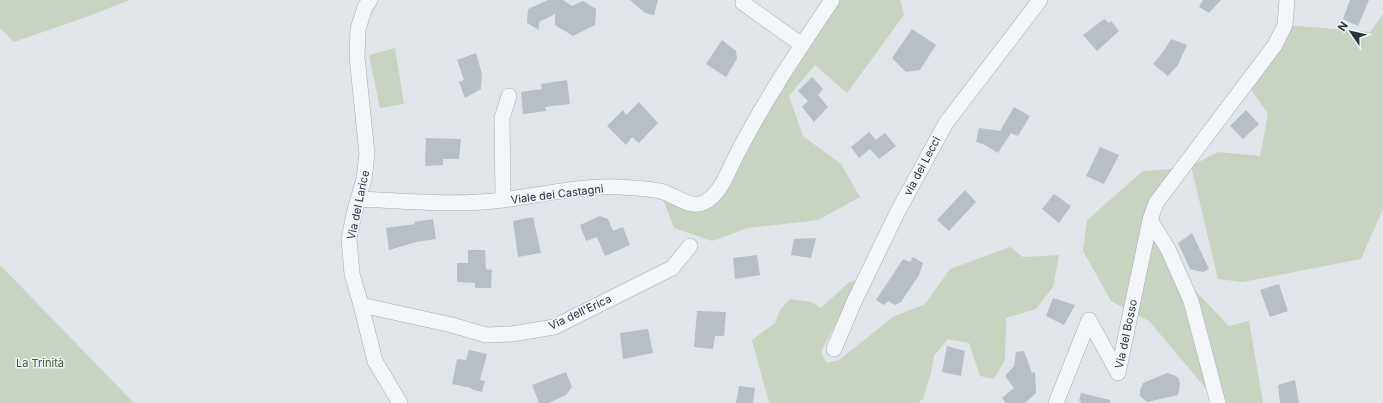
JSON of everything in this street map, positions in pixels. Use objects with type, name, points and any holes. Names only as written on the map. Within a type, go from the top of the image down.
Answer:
[{"type":"street","name":"Via del Larice","points":[[370,0],[365,7],[358,29],[357,57],[367,154],[364,179],[354,214],[349,239],[352,274],[362,305],[375,361],[400,403]]},
{"type":"street","points":[[744,0],[744,3],[802,45]]},
{"type":"street","name":"Viale dei Castagni","points":[[358,199],[463,204],[579,189],[619,187],[660,191],[688,202],[698,204],[706,202],[719,189],[750,128],[778,80],[832,0]]},
{"type":"street","name":"via dei Lecci","points":[[834,349],[854,302],[896,213],[946,123],[1040,0]]},
{"type":"street","points":[[1218,403],[1191,301],[1168,249],[1150,220],[1156,203],[1275,45],[1285,26],[1287,0]]},
{"type":"street","points":[[503,200],[502,118],[510,96]]},
{"type":"street","name":"Via del Bosso","points":[[1056,403],[1089,320],[1118,373],[1150,220]]},
{"type":"street","name":"Via dell'Erica","points":[[362,305],[452,325],[486,335],[512,334],[554,327],[672,268],[690,246]]},
{"type":"green space","points":[[0,0],[130,0],[14,42],[0,28]]},
{"type":"green space","points":[[832,0],[900,0],[904,15],[847,93],[815,65],[789,96],[803,136],[841,164],[860,197],[818,220],[748,228],[712,241],[674,228],[660,191],[706,201]]},
{"type":"green space","points":[[1383,14],[1383,209],[1361,259],[1243,282],[1218,279],[1191,166],[1218,152],[1260,156],[1268,114],[1246,82],[1285,25],[1370,32]]},
{"type":"green space","points":[[395,48],[404,104],[380,108],[369,55]]},
{"type":"green space","points":[[1183,168],[1149,226],[1180,275],[1229,326],[1249,321],[1263,403],[1218,403],[1149,321],[1111,301],[1083,251],[1087,220],[1143,171]]},
{"type":"green space","points":[[1010,247],[1023,257],[1059,255],[1053,287],[1036,309],[1006,318],[1005,360],[994,379],[980,376],[969,343],[948,339],[934,356],[931,373],[923,399],[918,403],[769,403],[752,340],[775,323],[780,310],[790,299],[811,302],[821,308],[848,283],[859,279],[821,352],[827,363],[839,360],[893,317],[925,304],[950,269]]},
{"type":"green space","name":"La Trinità","points":[[0,265],[134,403],[0,403]]},
{"type":"building","points":[[548,0],[563,0],[572,6],[583,1],[596,9],[595,25],[573,36],[555,25],[555,14],[539,22],[539,30],[527,23],[528,9]]},
{"type":"building","points":[[630,0],[658,0],[654,15],[645,13]]},
{"type":"building","points":[[1203,0],[1221,0],[1209,13],[1199,7]]},
{"type":"building","points":[[1350,0],[1369,0],[1358,26],[1343,19]]},
{"type":"building","points":[[1104,19],[1109,23],[1111,21],[1119,31],[1097,51],[1083,35]]},
{"type":"building","points":[[912,29],[936,45],[920,70],[906,72],[892,58]]},
{"type":"building","points":[[1171,39],[1187,45],[1178,65],[1168,76],[1153,64]]},
{"type":"building","points":[[722,40],[736,51],[737,59],[726,77],[706,64]]},
{"type":"building","points":[[476,53],[482,74],[481,89],[465,98],[459,82],[464,80],[457,60]]},
{"type":"building","points":[[812,77],[823,89],[818,95],[828,107],[814,122],[802,107],[808,101],[798,91]]},
{"type":"building","points":[[567,80],[570,104],[545,107],[546,111],[523,114],[521,92],[542,89],[541,84]]},
{"type":"building","points":[[639,102],[658,123],[639,143],[632,137],[626,145],[607,126],[623,110],[626,115]]},
{"type":"building","points":[[1014,107],[1030,116],[1018,136],[1011,133],[998,153],[983,144],[976,142],[979,128],[1000,131]]},
{"type":"building","points":[[1246,110],[1259,124],[1243,139],[1230,126]]},
{"type":"building","points":[[869,132],[876,140],[885,133],[896,146],[879,159],[870,149],[859,158],[851,147]]},
{"type":"building","points":[[426,138],[461,139],[459,159],[443,159],[443,165],[425,166]]},
{"type":"building","points":[[1100,147],[1119,155],[1104,184],[1086,176]]},
{"type":"building","points":[[965,190],[976,202],[949,231],[937,220]]},
{"type":"building","points":[[1054,194],[1071,206],[1059,223],[1042,209]]},
{"type":"building","points":[[600,216],[608,219],[613,231],[623,227],[630,245],[605,256],[597,237],[586,241],[580,225]]},
{"type":"building","points":[[533,217],[541,253],[518,257],[513,221]]},
{"type":"building","points":[[433,219],[436,239],[416,242],[389,250],[386,228],[415,224],[414,222]]},
{"type":"building","points":[[1192,233],[1209,269],[1203,272],[1190,269],[1178,243]]},
{"type":"building","points":[[816,238],[811,258],[791,255],[794,239]]},
{"type":"building","points":[[468,250],[485,250],[486,269],[492,270],[491,288],[475,288],[475,283],[457,282],[457,263],[468,263]]},
{"type":"building","points":[[757,255],[760,275],[735,279],[733,258]]},
{"type":"building","points":[[913,257],[923,263],[919,275],[901,302],[895,305],[888,301],[884,305],[876,300],[903,259],[910,262]]},
{"type":"building","points":[[1279,284],[1288,311],[1270,317],[1260,290]]},
{"type":"building","points":[[1053,298],[1075,305],[1064,325],[1046,316]]},
{"type":"building","points":[[697,311],[726,312],[724,336],[715,336],[713,349],[694,347]]},
{"type":"building","points":[[648,329],[653,353],[623,359],[620,333]]},
{"type":"building","points":[[947,346],[965,351],[961,376],[942,372]]},
{"type":"building","points":[[469,350],[487,354],[480,380],[485,381],[482,392],[452,384],[457,359],[466,360]]},
{"type":"building","points":[[1024,351],[1032,373],[1035,372],[1036,393],[1025,403],[1006,403],[1002,398],[1014,388],[1005,376],[1014,366],[1016,352]]},
{"type":"building","points":[[566,372],[572,387],[566,395],[549,403],[539,403],[532,385]]},
{"type":"building","points":[[1167,373],[1176,376],[1179,379],[1180,385],[1178,395],[1147,402],[1140,396],[1140,390],[1143,383]]},
{"type":"building","points":[[1295,380],[1299,403],[1280,403],[1278,385]]},
{"type":"building","points":[[739,386],[755,388],[753,403],[736,403]]},
{"type":"building","points":[[1081,393],[1110,400],[1110,403],[1081,403],[1081,401],[1079,401]]}]
